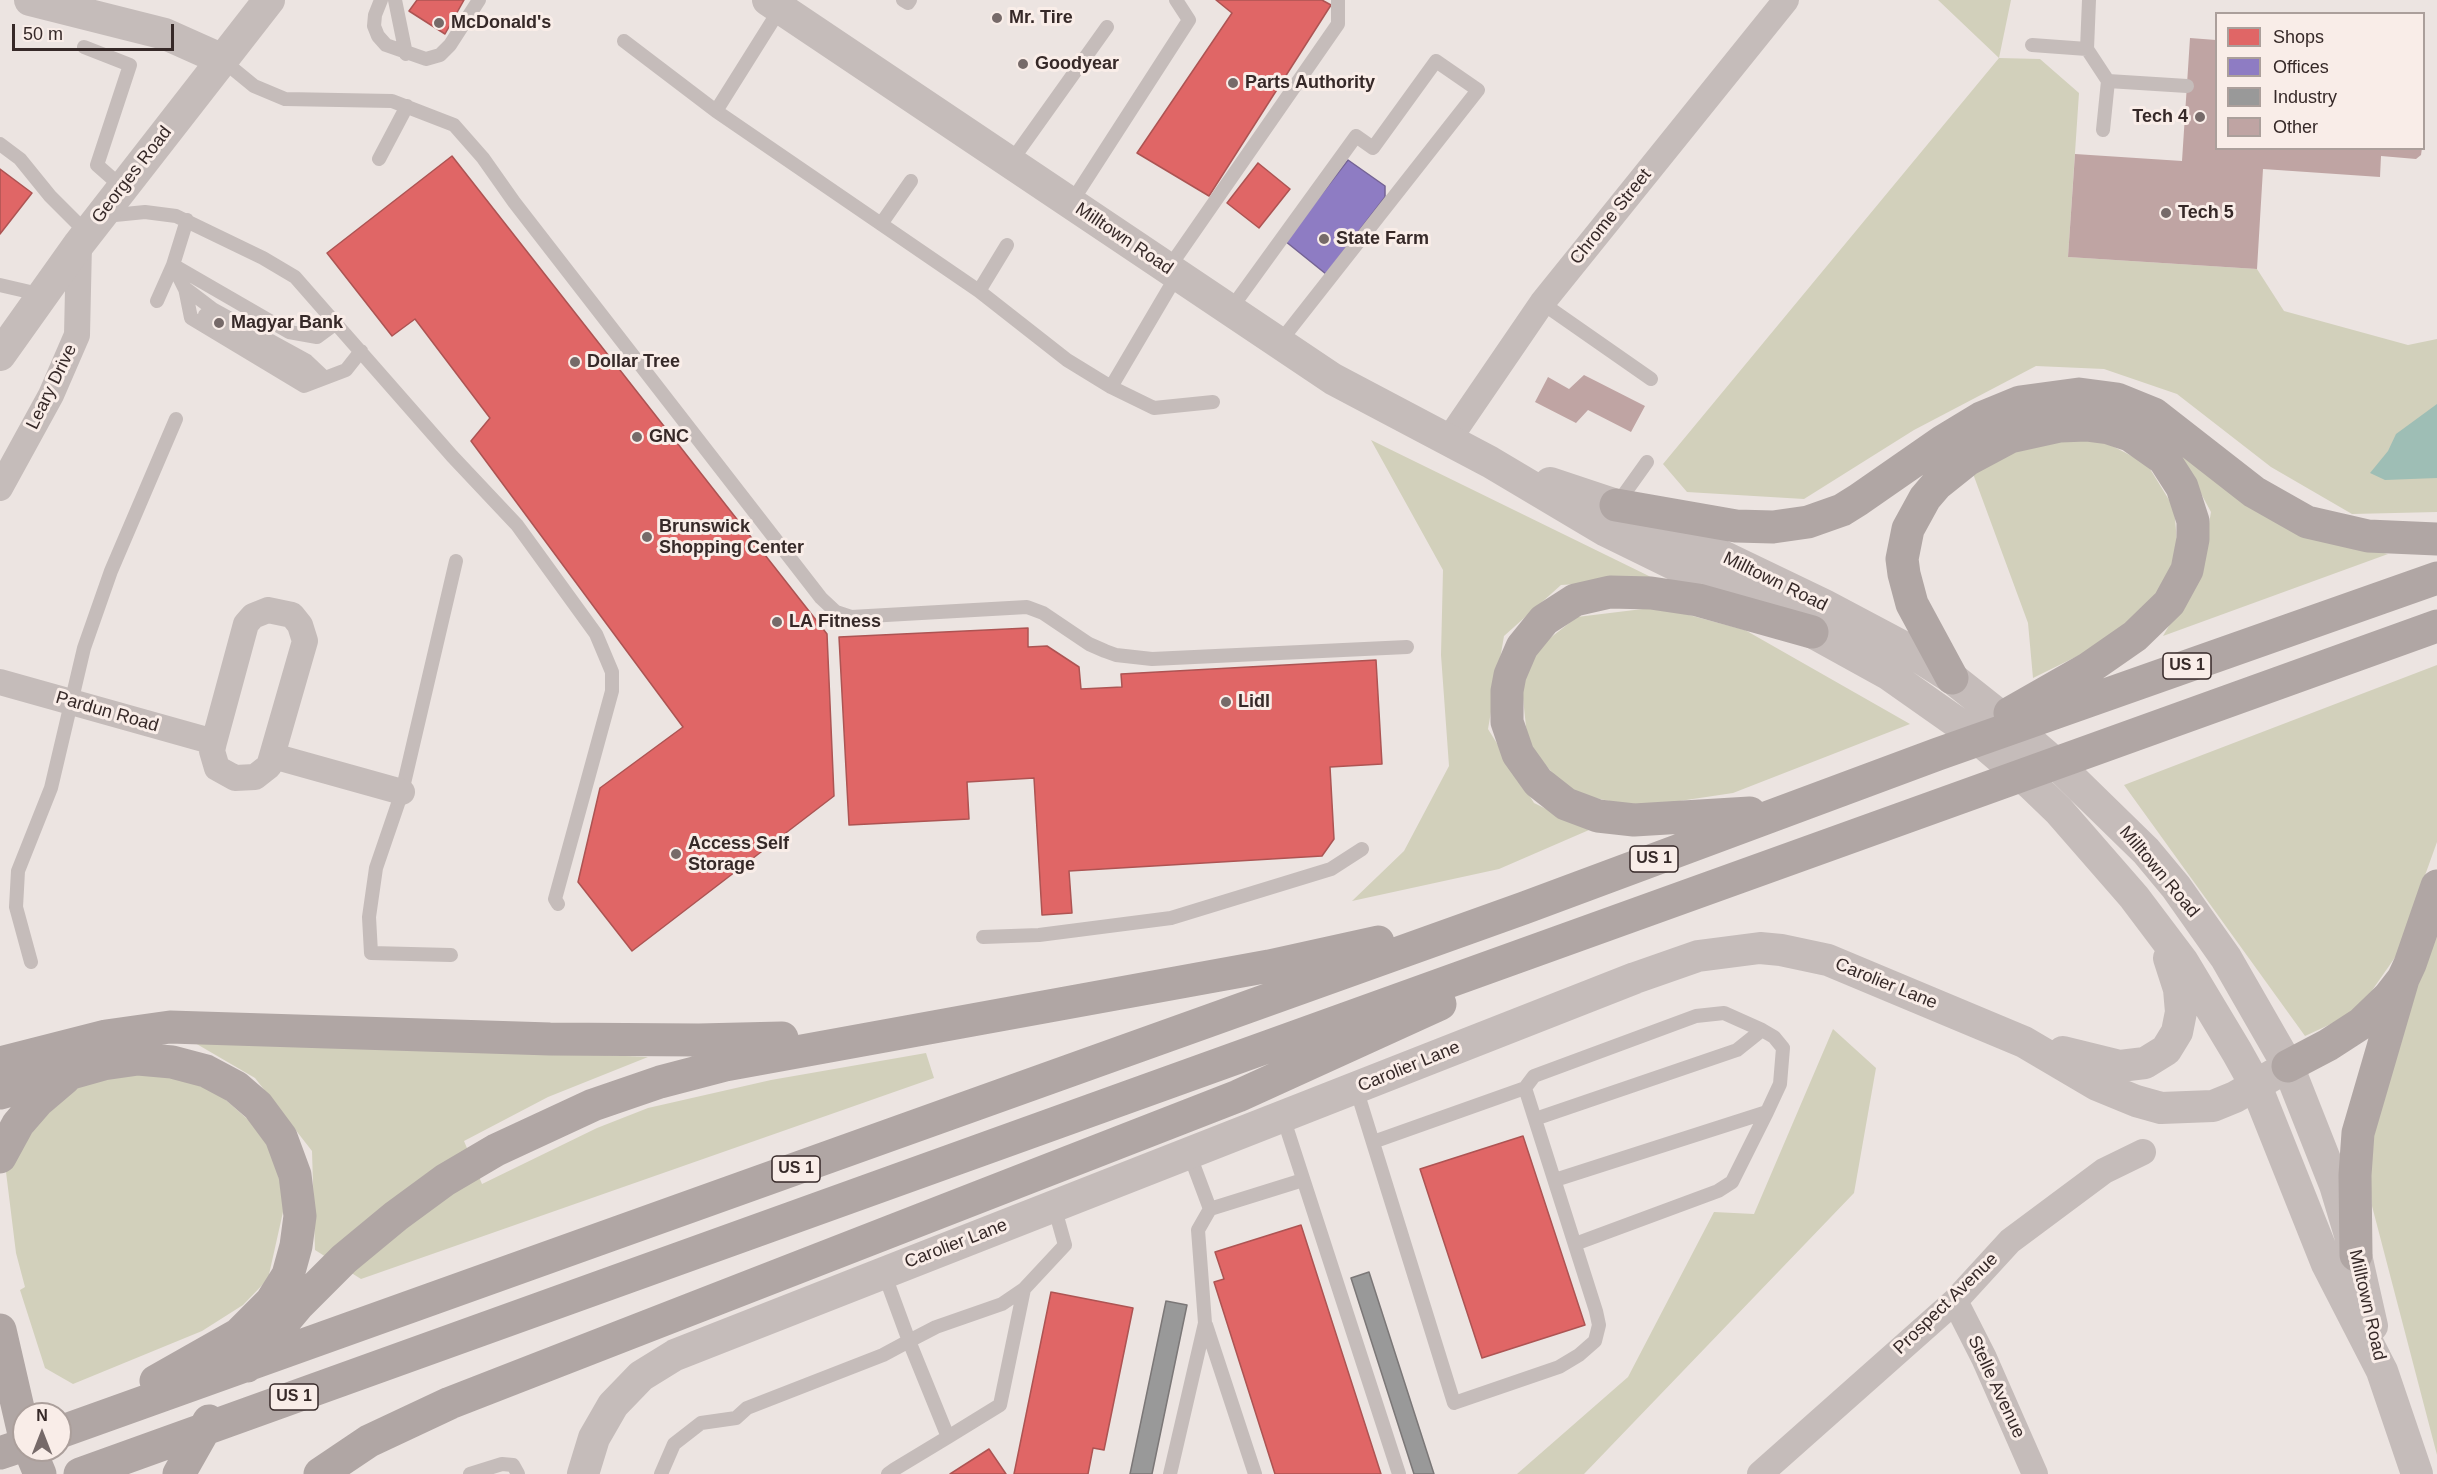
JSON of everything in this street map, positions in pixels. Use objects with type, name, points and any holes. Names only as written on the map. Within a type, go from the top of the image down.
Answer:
[{"type":"highway","points":[[1616,505],[1736,526],[1773,527],[1808,522],[1842,510],[1981,418],[2020,402],[2079,394],[2117,399],[2154,414],[2254,492],[2307,522],[2368,536],[2437,539]]},
{"type":"highway","points":[[1938,754],[2114,652],[2156,618],[2169,603],[2187,570],[2193,539],[2193,521],[2182,487],[2164,459],[2130,435],[2109,428],[2060,426],[2010,437],[1967,460],[1937,484],[1916,513],[1908,529],[1902,560],[1912,604],[1962,686]]},
{"type":"highway","name":"US 1","points":[[72,1428],[1524,908],[1938,754],[2437,578]]},
{"type":"highway","points":[[1785,811],[1634,820],[1582,812],[1551,794],[1526,768],[1511,739],[1507,722],[1507,691],[1515,661],[1531,633],[1560,609],[1575,600],[1593,595],[1630,592],[1675,596],[1812,632]]},
{"type":"highway","name":"US 1","points":[[80,1474],[2437,626]]},
{"type":"highway","points":[[2356,1255],[2357,1140],[2366,1100],[2390,1030],[2403,980],[2437,886]]},
{"type":"highway","points":[[320,1474],[369,1441],[450,1403],[1238,1096],[1658,906]]},
{"type":"highway","points":[[179,1474],[213,1414],[247,1367],[299,1304],[344,1259],[396,1216],[445,1180],[496,1150],[565,1117],[626,1093],[690,1074],[1269,966],[1524,908]]},
{"type":"highway","points":[[2288,1066],[2328,1045],[2362,1023],[2403,980]]},
{"type":"highway","points":[[0,1063],[129,1031],[170,1027],[651,1040],[904,1033]]},
{"type":"highway","points":[[0,1093],[121,1061],[154,1059],[188,1065],[221,1078],[258,1106],[280,1137],[295,1175],[300,1216],[296,1246],[288,1275],[271,1302],[249,1326],[225,1342],[72,1427]]},
{"type":"highway","points":[[0,1157],[14,1130],[28,1112],[47,1092],[70,1075]]},
{"type":"highway","points":[[0,1330],[17,1402]]},
{"type":"highway","points":[[0,1372],[12,1404]]},
{"type":"street","points":[[30,0],[165,34],[221,59]]},
{"type":"street","name":"Georges Road","points":[[6,338],[44,295],[122,187],[269,0]]},
{"type":"street","name":"Chrome Street","points":[[1447,442],[1542,303],[1786,0]]},
{"type":"street","name":"Milltown Road","points":[[781,5],[1010,163],[1333,379],[1447,442],[1490,462],[1606,531],[1812,632],[1888,674],[1938,707],[2001,757],[2059,811],[2161,932],[2203,994],[2256,1086],[2327,1264],[2382,1371]]},
{"type":"street","name":"Leary Drive","points":[[0,488],[51,395],[77,335],[89,231]]},
{"type":"street","name":"Milltown Road","points":[[1490,462],[1616,505],[1842,614],[1905,648],[1962,686],[2093,798],[2146,851],[2202,922],[2250,996],[2288,1066],[2331,1175],[2356,1255],[2382,1371]]},
{"type":"street","points":[[280,611],[296,620],[305,640],[269,766],[255,777],[235,778],[218,768],[212,751],[214,742],[246,624],[261,612],[280,611]]},
{"type":"street","name":"Pardun Road","points":[[0,682],[214,742]]},
{"type":"street","points":[[273,756],[402,792]]},
{"type":"street","points":[[2024,1042],[2120,1066],[2145,1063],[2166,1050],[2177,1032],[2181,1002],[2161,932]]},
{"type":"street","name":"Carolier Lane","points":[[583,1474],[588,1453],[602,1422],[627,1390],[657,1365],[697,1346],[1680,962],[1740,950],[1782,950],[1828,960],[2024,1042],[2097,1085],[2161,1108],[2186,1109],[2213,1106],[2256,1086],[2288,1066]]},
{"type":"street","name":"Prospect Avenue","points":[[1760,1474],[1955,1301],[2010,1241],[2104,1171],[2143,1152]]},
{"type":"street","name":"Stelle Avenue","points":[[1955,1301],[1984,1358],[2036,1474]]},
{"type":"street","points":[[2382,1371],[2417,1474]]},
{"type":"lane","points":[[381,0],[374,26],[378,36],[386,45],[406,54],[426,59],[440,55],[479,0]]},
{"type":"lane","points":[[395,0],[406,54]]},
{"type":"lane","points":[[903,0],[908,3],[910,0]]},
{"type":"lane","points":[[1071,203],[1189,20],[1176,0]]},
{"type":"lane","points":[[1111,387],[1173,272],[1338,24],[1338,0]]},
{"type":"lane","points":[[2089,0],[2087,49],[2108,81],[2103,130]]},
{"type":"lane","points":[[716,111],[781,5]]},
{"type":"lane","points":[[1010,163],[1107,27]]},
{"type":"lane","points":[[624,41],[716,111],[979,291],[1067,360],[1111,387],[1154,408],[1213,402]]},
{"type":"lane","points":[[2032,45],[2087,49]]},
{"type":"lane","points":[[84,47],[130,65],[97,165],[122,187]]},
{"type":"lane","points":[[221,59],[254,86],[285,99],[392,101],[454,125],[483,158],[808,581],[836,612],[851,617],[1027,607],[1043,613],[1089,644],[1105,651],[1116,655],[1152,659],[1407,647]]},
{"type":"lane","points":[[1230,310],[1356,136],[1373,148],[1436,61],[1478,90],[1279,343]]},
{"type":"lane","points":[[2108,81],[2187,86]]},
{"type":"lane","points":[[379,159],[407,106]]},
{"type":"lane","points":[[0,144],[20,159],[50,196],[89,231],[145,212],[176,216],[295,277],[452,456],[517,525],[596,634],[612,672],[612,691],[555,899],[558,904]]},
{"type":"lane","points":[[881,224],[911,181]]},
{"type":"lane","points":[[157,301],[173,265],[187,220]]},
{"type":"lane","points":[[979,291],[1007,245]]},
{"type":"lane","points":[[173,265],[195,309],[308,375],[325,378],[346,370],[361,351]]},
{"type":"lane","points":[[173,265],[289,332],[317,337],[336,323]]},
{"type":"lane","points":[[0,285],[44,295]]},
{"type":"lane","points":[[1542,303],[1651,379]]},
{"type":"lane","points":[[31,962],[16,907],[15,889],[18,871],[51,788],[84,648],[111,571],[176,419]]},
{"type":"lane","points":[[1616,505],[1647,462]]},
{"type":"lane","points":[[451,955],[371,953],[369,917],[376,868],[402,792],[456,561]]},
{"type":"lane","points":[[983,937],[1039,935],[1171,918],[1331,869],[1362,849]]},
{"type":"lane","points":[[1373,1142],[1525,1088],[1534,1076],[1696,1016],[1724,1013],[1774,1037],[1783,1048],[1780,1084],[1732,1182],[1718,1191],[1575,1244]]},
{"type":"lane","points":[[1535,1119],[1737,1050],[1762,1030]]},
{"type":"lane","points":[[1356,1088],[1454,1403],[1559,1367],[1579,1356],[1595,1341],[1599,1325],[1525,1088]]},
{"type":"lane","points":[[1555,1180],[1767,1112]]},
{"type":"lane","points":[[1283,1117],[1399,1474]]},
{"type":"lane","points":[[1190,1153],[1210,1209]]},
{"type":"lane","points":[[1255,1474],[1205,1323],[1198,1230],[1210,1209],[1303,1180]]},
{"type":"lane","points":[[661,1474],[674,1444],[701,1423],[736,1418],[747,1408],[883,1355],[936,1327],[1002,1304],[1024,1289],[1065,1245],[1054,1206]]},
{"type":"lane","points":[[884,1273],[948,1437]]},
{"type":"lane","points":[[888,1474],[1000,1404],[1024,1289]]},
{"type":"lane","points":[[1170,1474],[1205,1323]]},
{"type":"lane","points":[[470,1474],[502,1464],[513,1466],[518,1474]]},
{"type":"shaded area","points":[[1938,0],[2011,0],[1999,58]]},
{"type":"shaded area","points":[[1999,58],[2040,59],[2079,93],[2068,257],[2257,269],[2284,311],[2408,345],[2437,339],[2437,512],[2352,514],[2271,467],[2177,394],[2104,369],[2036,366],[1914,430],[1804,499],[1687,492],[1663,464]]},
{"type":"shaded area","points":[[2097,438],[2147,464],[2174,508],[2178,552],[2155,598],[2104,643],[2033,678],[2028,623],[1972,471],[2035,442]]},
{"type":"shaded area","points":[[1371,440],[1655,579],[1561,585],[1504,636],[1488,729],[1534,803],[1589,830],[1499,869],[1352,901],[1404,851],[1449,766],[1441,655],[1443,570]]},
{"type":"shaded area","points":[[2178,451],[2314,537],[2388,554],[2163,636],[2201,571],[2211,512]]},
{"type":"shaded area","points":[[1659,607],[1745,630],[1910,724],[1733,793],[1639,807],[1570,793],[1528,745],[1522,689],[1536,649],[1577,617]]},
{"type":"shaded area","points":[[2437,665],[2437,842],[2396,956],[2357,1012],[2305,1036],[2124,785]]},
{"type":"shaded area","points":[[2437,930],[2437,1455],[2372,1206],[2368,1157],[2392,1052]]},
{"type":"shaded area","points":[[1833,1029],[1876,1068],[1854,1193],[1584,1474],[1517,1474],[1628,1377],[1714,1212],[1754,1214]]},
{"type":"shaded area","points":[[183,1036],[648,1057],[548,1097],[464,1141],[482,1184],[597,1128],[648,1108],[771,1080],[926,1053],[934,1078],[361,1279],[315,1250],[312,1151],[255,1078]]},
{"type":"shaded area","points":[[159,1072],[217,1092],[263,1133],[277,1170],[285,1203],[268,1279],[243,1305],[202,1331],[73,1384],[45,1368],[20,1290],[25,1287],[16,1253],[6,1172],[28,1131],[77,1088],[107,1078]]},
{"type":"water","points":[[2437,404],[2437,478],[2385,480],[2370,473],[2388,451],[2396,434]]},
{"type":"building: Shops","name":"McDonald's","points":[[417,0],[464,0],[445,34],[409,11]]},
{"type":"building: Shops","name":"Parts Authority","points":[[1216,0],[1322,0],[1331,5],[1209,196],[1137,153],[1232,13]]},
{"type":"building: Shops","name":"Brunswick Shopping Center","points":[[452,156],[827,634],[834,796],[632,951],[578,882],[600,788],[683,727],[471,441],[490,418],[415,319],[392,336],[327,253]]},
{"type":"building: Shops","points":[[1258,163],[1290,189],[1259,228],[1227,203]]},
{"type":"building: Shops","points":[[0,169],[32,193],[0,234]]},
{"type":"building: Shops","points":[[1028,628],[1028,647],[1047,646],[1079,667],[1081,689],[1122,687],[1121,674],[1376,660],[1382,764],[1330,767],[1334,839],[1322,856],[1069,871],[1072,913],[1042,915],[1034,778],[967,782],[969,819],[849,825],[839,637]]},
{"type":"building: Shops","points":[[1523,1136],[1585,1325],[1482,1358],[1420,1169]]},
{"type":"building: Shops","points":[[1301,1225],[1381,1474],[1275,1474],[1214,1282],[1224,1279],[1215,1252]]},
{"type":"building: Shops","points":[[1051,1292],[1133,1308],[1104,1450],[1093,1448],[1088,1474],[1014,1474]]},
{"type":"building: Shops","points":[[989,1449],[1006,1474],[950,1474]]},
{"type":"building: Offices","points":[[1348,160],[1385,186],[1385,197],[1326,274],[1285,241]]},
{"type":"building: Industry","points":[[1369,1272],[1434,1474],[1414,1474],[1351,1278]]},
{"type":"building: Industry","points":[[1166,1301],[1187,1305],[1152,1474],[1130,1474]]},
{"type":"building: Other","name":"Tech 5","points":[[2190,38],[2215,40],[2215,150],[2422,150],[2421,155],[2416,159],[2381,156],[2380,177],[2263,169],[2257,269],[2068,257],[2075,154],[2182,161]]},
{"type":"building: Other","points":[[1584,375],[1645,406],[1631,432],[1588,410],[1576,423],[1535,402],[1548,377],[1569,389]]},
{"type":"place","name":"Mr. Tire","points":[[997,18]]},
{"type":"place","name":"McDonald's","points":[[439,23]]},
{"type":"place","name":"Goodyear","points":[[1023,64]]},
{"type":"place","name":"Parts Authority","points":[[1233,83]]},
{"type":"place","name":"Tech 4","points":[[2200,117]]},
{"type":"place","name":"Tech 5","points":[[2166,213]]},
{"type":"place","name":"State Farm","points":[[1324,239]]},
{"type":"place","name":"Magyar Bank","points":[[219,323]]},
{"type":"place","name":"Dollar Tree","points":[[575,362]]},
{"type":"place","name":"GNC","points":[[637,437]]},
{"type":"place","name":"Brunswick Shopping Center","points":[[647,537]]},
{"type":"place","name":"LA Fitness","points":[[777,622]]},
{"type":"place","name":"Lidl","points":[[1226,702]]},
{"type":"place","name":"Access Self Storage","points":[[676,854]]}]
